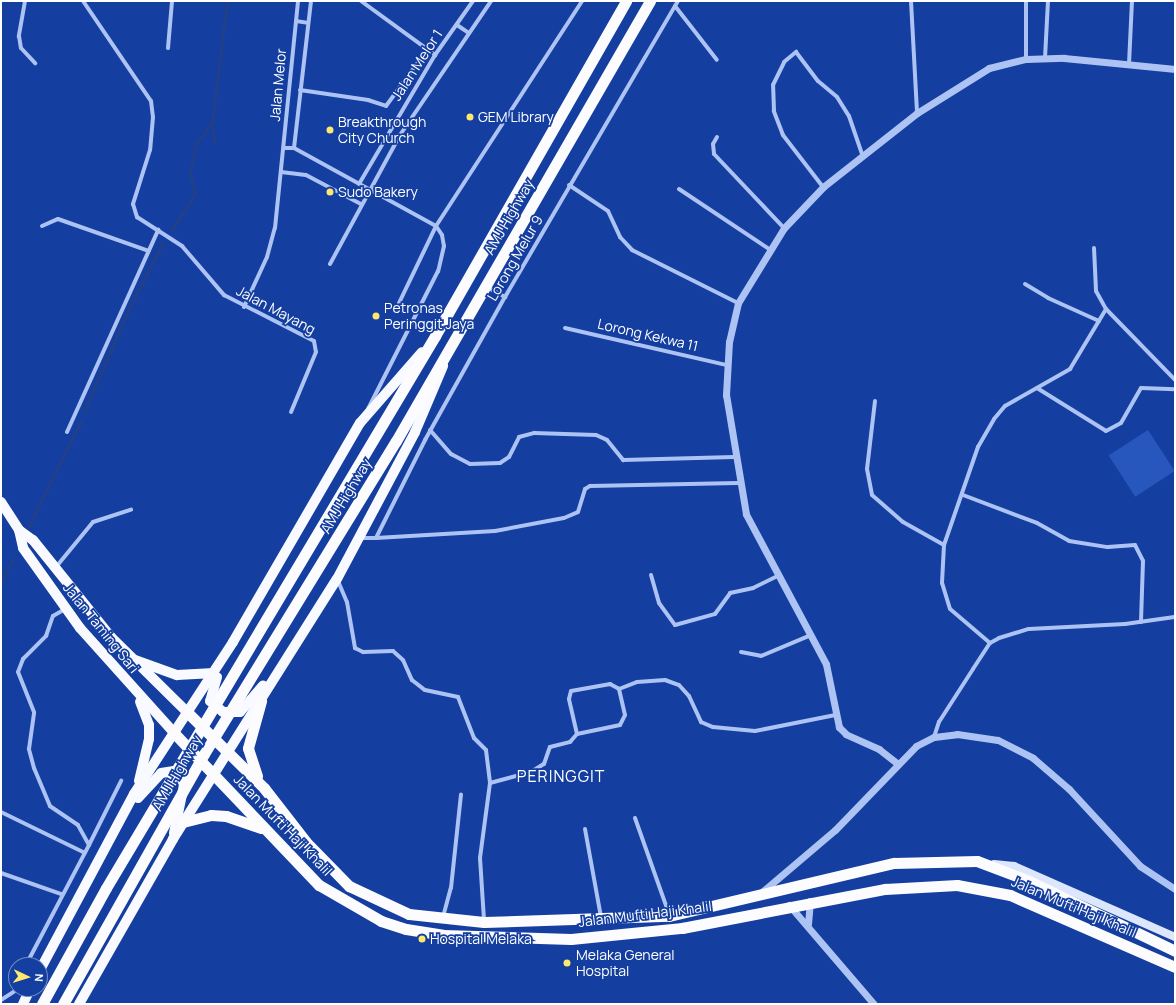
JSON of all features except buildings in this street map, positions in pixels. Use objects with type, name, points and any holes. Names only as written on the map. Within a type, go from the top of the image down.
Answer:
[{"type":"highway","name":"AMJ Highway","points":[[42,1004],[106,888],[435,336],[626,1]]},
{"type":"highway","name":"AMJ Highway","points":[[62,1004],[204,754],[396,441],[487,287],[650,1]]},
{"type":"highway","points":[[261,700],[248,748],[252,766],[264,788]]},
{"type":"highway","name":"Jalan Mufti Haji Khalil","points":[[188,714],[229,752],[264,788],[306,842],[349,886],[409,914],[443,920],[484,922],[669,916],[763,891],[894,863],[977,861]]},
{"type":"highway","name":"Jalan Mufti Haji Khalil","points":[[175,734],[263,829],[319,885],[381,921],[424,932],[572,939],[682,928],[810,900],[907,886],[983,888],[1010,895],[1175,967]]},
{"type":"highway","points":[[183,822],[211,815],[226,816],[263,829]]},
{"type":"highway","points":[[977,861],[1027,880],[1175,951]]},
{"type":"main road","points":[[47,957],[134,794],[175,734],[233,642],[360,423],[435,336]]},
{"type":"main road","points":[[79,1004],[183,822],[229,752],[337,579],[415,432],[446,356]]},
{"type":"main road","name":"Jalan Taming Sari","points":[[1,502],[19,530],[23,548],[66,609],[137,695],[175,734]]},
{"type":"main road","name":"Jalan Taming Sari","points":[[19,530],[33,540],[54,569],[130,658],[188,714]]},
{"type":"main road","points":[[233,642],[210,693],[215,708],[228,713],[240,712],[247,707],[292,650]]},
{"type":"main road","points":[[130,658],[177,675],[214,672]]},
{"type":"main road","points":[[134,794],[149,739],[149,725],[137,695]]},
{"type":"main road","points":[[125,811],[161,773],[179,770],[184,785],[173,839]]},
{"type":"main road","name":"Jalan Mufti Haji Khalil","points":[[977,861],[1014,866],[1175,937]]},
{"type":"street","points":[[25,1],[19,36],[21,48],[35,63]]},
{"type":"street","name":"Jalan Mayang","points":[[83,1],[151,101],[153,117],[150,150],[133,204],[137,217],[182,246],[216,288],[244,307],[314,341],[316,352],[291,412]]},
{"type":"street","points":[[168,48],[172,1]]},
{"type":"street","name":"Jalan Melor","points":[[244,307],[272,242],[284,148],[298,1]]},
{"type":"street","name":"Jalan Melor","points":[[294,148],[311,1]]},
{"type":"street","points":[[361,1],[435,55]]},
{"type":"street","name":"Jalan Melor 1","points":[[359,184],[435,55],[473,1]]},
{"type":"street","points":[[330,264],[361,204],[400,135],[491,1]]},
{"type":"street","points":[[399,303],[436,226],[582,1]]},
{"type":"street","name":"Lorong Melur 9","points":[[376,538],[430,430],[569,185],[678,1]]},
{"type":"street","points":[[911,1],[917,113]]},
{"type":"street","points":[[1026,1],[1026,59]]},
{"type":"street","points":[[1045,58],[1048,1]]},
{"type":"street","points":[[1129,64],[1132,1]]},
{"type":"street","points":[[675,6],[716,60]]},
{"type":"street","points":[[296,21],[308,23]]},
{"type":"street","points":[[457,25],[469,33]]},
{"type":"street","points":[[300,90],[362,99],[386,106],[427,50]]},
{"type":"street","points":[[823,186],[783,135],[771,97],[773,85],[780,78],[784,62],[796,52],[801,55],[818,81],[837,97],[849,116],[862,154]]},
{"type":"street","points":[[898,764],[879,749],[846,734],[835,715],[829,672],[811,635],[776,576],[746,514],[738,483],[734,457],[726,365],[738,303],[769,249],[784,228],[823,186],[862,154],[917,113],[989,68],[1026,59],[1045,58],[1175,69]]},
{"type":"street","points":[[717,137],[713,144],[714,154],[784,228]]},
{"type":"street","points":[[284,148],[294,148],[436,226],[444,246],[438,271],[360,423]]},
{"type":"street","points":[[281,172],[306,175],[361,204]]},
{"type":"street","points":[[569,185],[608,211],[620,237],[632,250],[738,303]]},
{"type":"street","points":[[679,189],[769,249]]},
{"type":"street","points":[[42,226],[58,219],[149,251]]},
{"type":"street","points":[[67,432],[158,230]]},
{"type":"street","points":[[1094,248],[1096,291],[1106,309],[1175,380]]},
{"type":"street","points":[[1025,284],[1048,298],[1099,321]]},
{"type":"street","points":[[487,287],[505,297]]},
{"type":"street","points":[[990,643],[950,609],[942,583],[944,545],[963,495],[978,446],[994,418],[1015,400],[1070,369],[1106,309]]},
{"type":"street","name":"Lorong Kekwa 11","points":[[565,328],[726,365]]},
{"type":"street","points":[[1037,388],[1106,431],[1121,423],[1141,388],[1175,389]]},
{"type":"street","points":[[875,401],[867,469],[872,495],[903,522],[944,545]]},
{"type":"street","points":[[430,430],[451,454],[470,464],[505,461],[519,437],[534,433],[596,435],[607,440],[623,460],[734,457]]},
{"type":"street","points":[[415,432],[425,440]]},
{"type":"street","points":[[360,538],[495,531],[564,518],[578,512],[584,489],[590,486],[738,483]]},
{"type":"street","points":[[963,495],[1037,523],[1069,541],[1108,547],[1136,545],[1143,561],[1141,622]]},
{"type":"street","points":[[54,569],[93,522],[131,510]]},
{"type":"street","points":[[652,575],[659,603],[674,625],[715,614],[730,593],[753,588],[776,576]]},
{"type":"street","points":[[337,579],[347,602],[355,648],[363,652],[393,651],[403,660],[412,680],[425,690],[458,697],[474,738],[486,750],[490,783],[480,835],[484,922]]},
{"type":"street","points":[[66,609],[53,616],[46,636],[23,659],[18,672],[34,712],[29,749],[34,768],[50,806],[78,824],[89,845]]},
{"type":"street","points":[[934,737],[939,722],[990,643],[1029,629],[1141,622],[1175,617]]},
{"type":"street","points":[[741,652],[761,656],[811,635]]},
{"type":"street","points":[[577,734],[569,699],[571,691],[605,684],[619,689],[648,681],[672,682],[689,696],[702,722],[720,728],[755,731],[835,715]]},
{"type":"street","points":[[490,783],[531,772],[544,764],[550,747],[570,742],[577,734],[624,721],[619,689]]},
{"type":"street","points":[[763,891],[835,830],[916,746],[934,737],[957,734],[984,736],[1023,752],[1069,789],[1140,866],[1175,890]]},
{"type":"street","points":[[30,957],[61,894],[85,853],[121,781]]},
{"type":"street","points":[[443,920],[451,888],[461,795]]},
{"type":"street","points":[[1,812],[85,853]]},
{"type":"street","points":[[635,818],[669,916]]},
{"type":"street","points":[[585,829],[601,919]]},
{"type":"street","points":[[1,873],[61,894]]},
{"type":"street","points":[[808,924],[810,900]]},
{"type":"street","points":[[789,905],[808,924],[874,1004]]},
{"type":"shaded area","points":[[1148,430],[1175,471],[1135,497],[1109,456]]},
{"type":"waterway","points":[[171,231],[195,194],[190,172],[196,144],[212,123],[227,1]]},
{"type":"waterway","points":[[212,123],[215,142]]},
{"type":"waterway","points":[[84,412],[128,311],[163,243]]},
{"type":"waterway","points":[[28,528],[81,421]]},
{"type":"waterway","points":[[1,581],[13,559]]},
{"type":"place","name":"GEM Library","points":[[470,117]]},
{"type":"place","name":"Breakthrough City Church","points":[[330,130]]},
{"type":"place","name":"Sudo Bakery","points":[[330,192]]},
{"type":"place","name":"Petronas Peringgit Jaya","points":[[376,316]]},
{"type":"place","name":"Hospital Melaka","points":[[422,939]]},
{"type":"place","name":"Melaka General Hospital","points":[[567,963]]},
{"type":"district","name":"PERINGGIT","points":[[561,776]]}]
